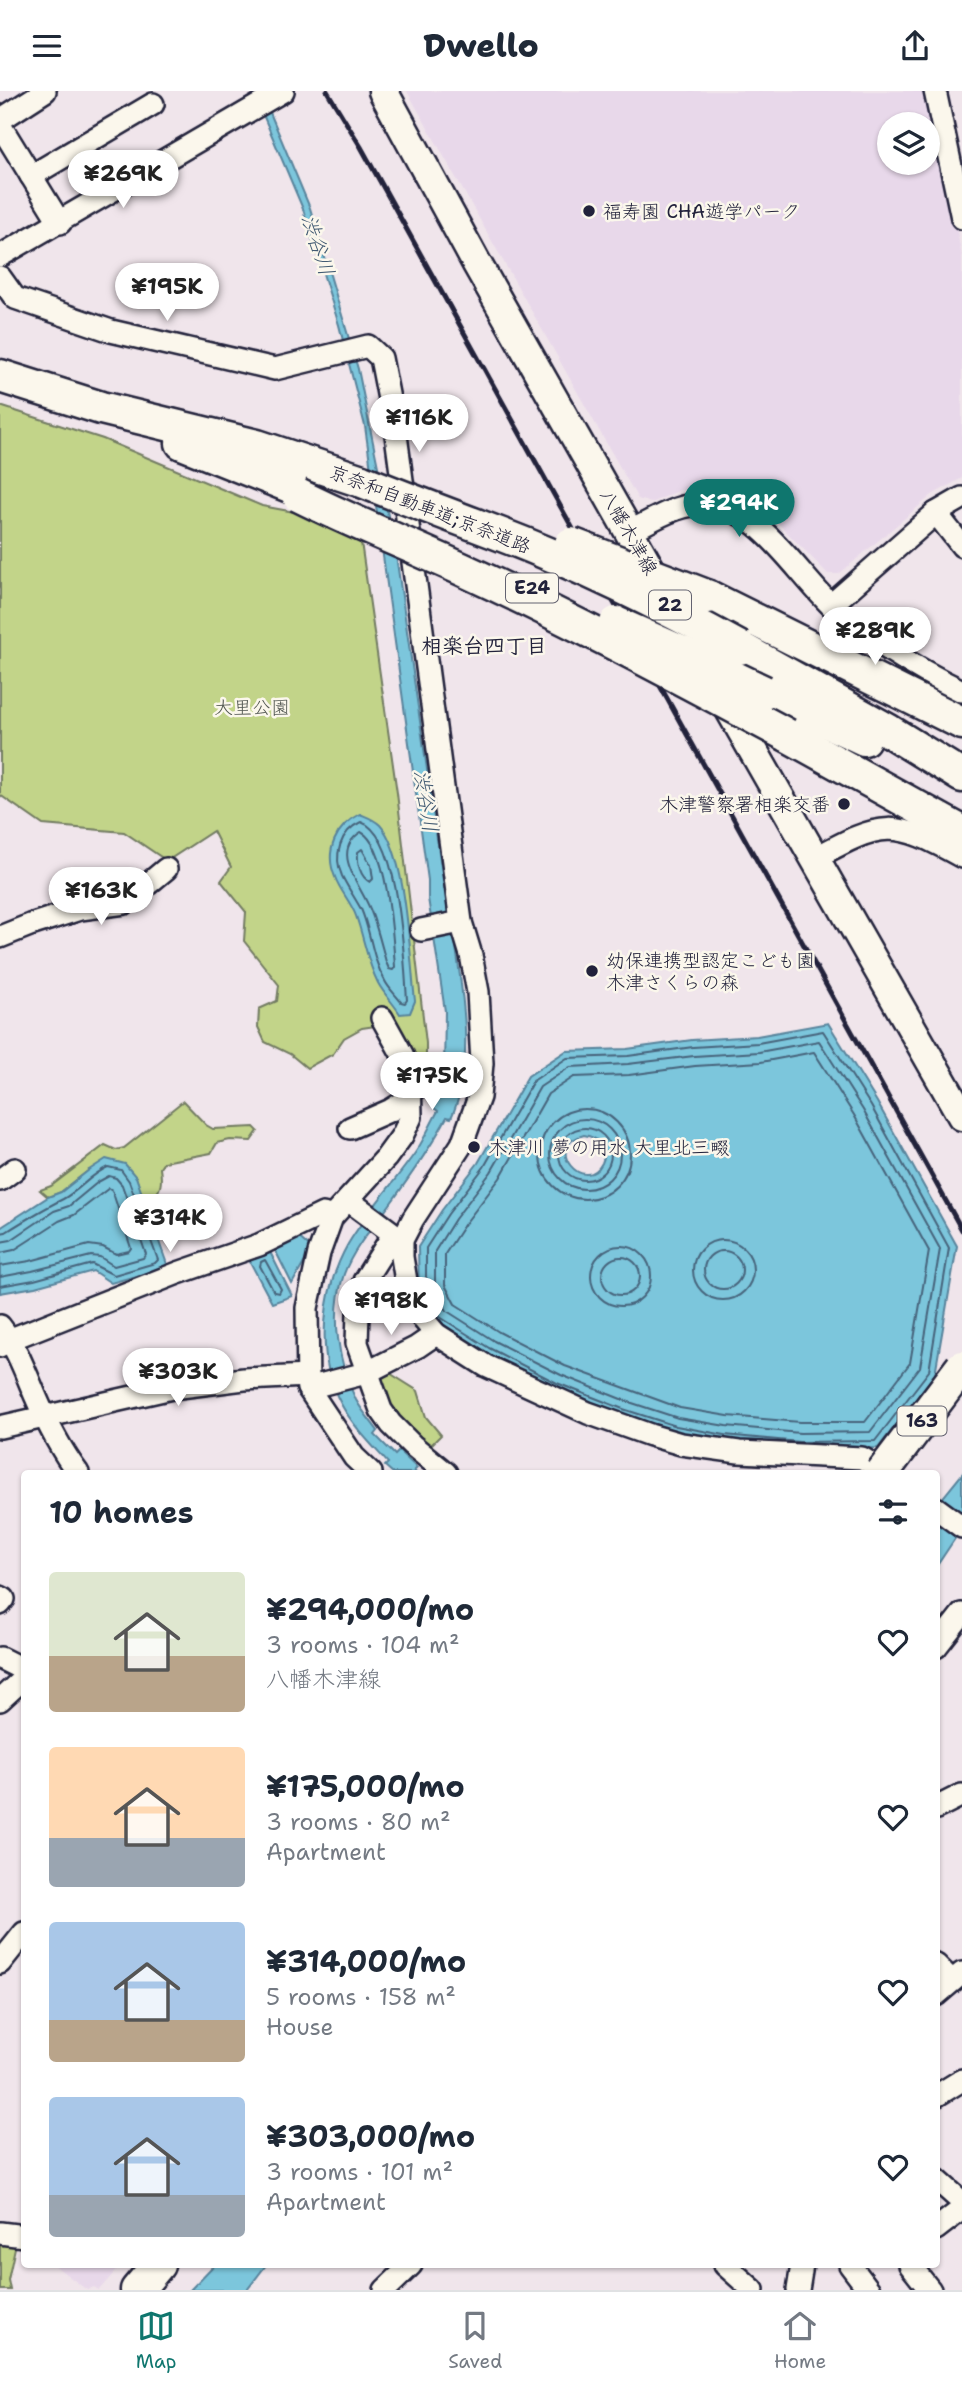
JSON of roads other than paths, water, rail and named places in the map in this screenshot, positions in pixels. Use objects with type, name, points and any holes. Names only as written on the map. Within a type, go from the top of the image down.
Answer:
[{"type":"highway","name":"京奈和自動車道;京奈道路","points":[[0,376],[101,408],[292,457],[499,534],[644,598],[740,648],[889,731],[962,776]]},
{"type":"highway","name":"京奈和自動車道;京奈道路","points":[[101,408],[681,652],[962,788]]},
{"type":"highway","points":[[362,481],[550,536],[709,597],[962,723]]},
{"type":"highway","points":[[298,492],[346,519],[468,572],[598,635],[962,832]]},
{"type":"highway","name":"163","points":[[887,1470],[962,1367]]},
{"type":"highway","points":[[137,2290],[155,2268]]},
{"type":"main road","name":"八幡木津線","points":[[383,91],[477,264],[962,1116]]},
{"type":"street","points":[[45,91],[0,122],[60,223]]},
{"type":"street","points":[[0,256],[283,91]]},
{"type":"street","points":[[935,91],[957,170],[962,218]]},
{"type":"street","points":[[31,176],[153,104]]},
{"type":"street","points":[[0,277],[15,298],[111,331],[236,362],[275,369],[368,346],[381,358],[396,435],[461,922],[478,992],[482,1063],[480,1097],[462,1144],[394,1235],[364,1281],[358,1313],[357,1343],[362,1374],[381,1410],[391,1424],[443,1470]]},
{"type":"street","points":[[831,605],[936,513],[962,498]]},
{"type":"street","points":[[629,533],[666,513],[690,505],[714,505],[739,513],[759,528],[831,605],[871,638],[902,660],[962,691]]},
{"type":"street","points":[[936,513],[962,546]]},
{"type":"street","points":[[815,858],[858,835],[883,828],[911,832],[962,857]]},
{"type":"street","points":[[0,937],[80,909],[125,903],[166,869]]},
{"type":"street","points":[[421,930],[461,922]]},
{"type":"street","points":[[369,1470],[340,1439],[311,1383],[307,1308],[319,1253],[332,1217],[352,1203],[402,1136],[411,1117],[410,1074],[382,1018]]},
{"type":"street","points":[[350,1128],[391,1110],[410,1098]]},
{"type":"street","points":[[352,1203],[394,1235],[413,1305],[436,1334],[486,1366],[588,1413],[681,1444],[739,1452],[862,1458],[880,1470]]},
{"type":"street","points":[[76,1470],[66,1457],[4,1337],[259,1245],[323,1214],[332,1217]]},
{"type":"street","points":[[0,1427],[172,1388],[244,1379],[311,1383],[362,1374],[417,1347],[436,1334]]},
{"type":"street","points":[[940,1510],[962,1527]]},
{"type":"street","points":[[0,1597],[4,1599],[0,1604]]},
{"type":"street","points":[[940,1642],[962,1614]]},
{"type":"street","points":[[0,1658],[21,1668]]},
{"type":"street","points":[[0,1700],[21,1681]]},
{"type":"street","points":[[940,1806],[962,1795]]},
{"type":"street","points":[[0,1963],[21,1937]]},
{"type":"street","points":[[940,2094],[962,2080]]},
{"type":"street","points":[[940,2183],[962,2202]]},
{"type":"street","points":[[940,2226],[962,2209]]},
{"type":"street","points":[[0,2233],[21,2236]]},
{"type":"street","points":[[392,2288],[409,2268]]},
{"type":"street","points":[[728,2268],[753,2290]]},
{"type":"street","points":[[798,2290],[802,2268]]},
{"type":"street","points":[[852,2268],[869,2290]]},
{"type":"street","points":[[912,2268],[930,2290]]},
{"type":"water","name":"渋谷川","points":[[253,91],[261,91],[310,208],[358,369],[396,555],[444,887],[449,899],[461,981],[464,1067],[460,1094],[451,1118],[447,1117],[419,1163],[352,1256],[344,1274],[337,1306],[341,1355],[356,1400],[378,1431],[375,1435],[395,1455],[399,1451],[417,1468],[415,1470],[390,1470],[385,1466],[388,1463],[346,1412],[333,1385],[325,1344],[328,1302],[339,1262],[363,1221],[415,1153],[438,1111],[434,1108],[444,1071],[445,1011],[365,426],[339,325],[303,209]]},
{"type":"water","points":[[360,814],[380,825],[389,839],[396,859],[406,909],[415,1001],[410,1013],[400,1014],[378,983],[356,916],[337,882],[332,867],[334,840],[344,825]]},
{"type":"water","points":[[828,1023],[877,1102],[957,1246],[935,1374],[878,1448],[799,1449],[724,1442],[674,1433],[554,1390],[486,1354],[435,1322],[419,1292],[418,1247],[478,1163],[528,1076],[566,1051],[627,1049],[692,1040],[757,1036]],"holes":[[[584,1135],[601,1144],[604,1158],[595,1172],[586,1174],[577,1172],[571,1165],[566,1157],[566,1149],[572,1141]]]},
{"type":"water","points":[[106,1159],[125,1164],[136,1177],[168,1267],[111,1283],[93,1271],[35,1287],[0,1293],[0,1228],[48,1197],[61,1192]]},
{"type":"water","points":[[297,1236],[312,1249],[292,1284],[274,1248]]},
{"type":"water","points":[[269,1250],[292,1296],[272,1303],[249,1260]]},
{"type":"water","points":[[962,1474],[962,1528],[940,1561],[940,1501]]},
{"type":"water","points":[[211,2268],[264,2268],[247,2290],[190,2290]]},
{"type":"railway","points":[[327,91],[361,147],[962,1230]]},
{"type":"place","name":"福寿園 CHA遊学パーク","points":[[589,211]]},
{"type":"place","name":"木津警察署相楽交番","points":[[844,804]]},
{"type":"place","name":"幼保連携型認定こども園 木津さくらの森","points":[[592,971]]},
{"type":"place","name":"木津川 夢の用水 大里北三畷","points":[[474,1147]]},
{"type":"district","name":"相楽台四丁目","points":[[484,646]]},
{"type":"park label","name":"大里公園","points":[[252,707]]}]
